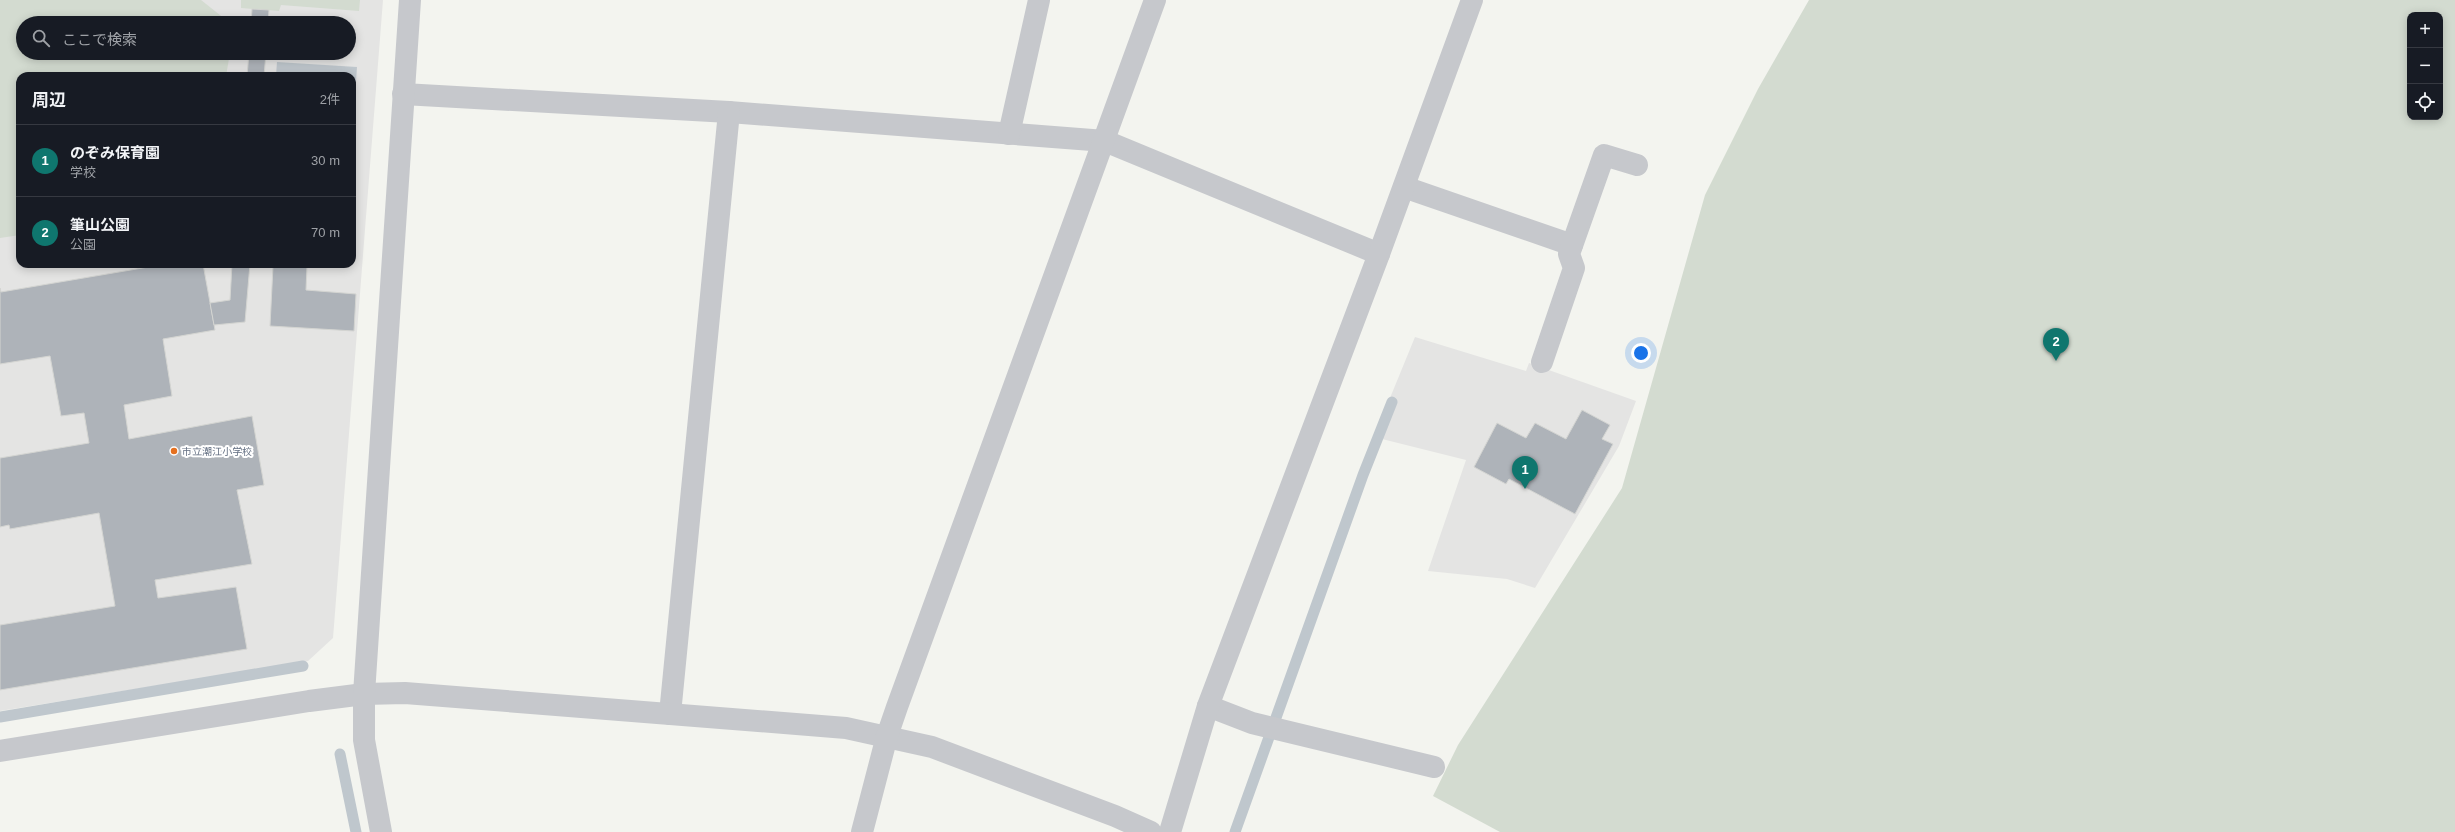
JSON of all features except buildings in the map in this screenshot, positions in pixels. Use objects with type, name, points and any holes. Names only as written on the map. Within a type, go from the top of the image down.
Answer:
[{"type":"street","points":[[381,832],[364,740],[364,694],[410,0]]},
{"type":"street","points":[[1009,134],[1039,0]]},
{"type":"street","points":[[862,832],[887,736],[1105,141],[1155,0]]},
{"type":"street","points":[[1170,832],[1208,706],[1379,254],[1472,0]]},
{"type":"street","points":[[403,94],[729,112],[1105,141],[1379,254]]},
{"type":"street","points":[[670,714],[729,112]]},
{"type":"street","points":[[1542,362],[1574,268],[1569,254],[1604,155],[1637,165]]},
{"type":"street","points":[[1404,187],[1572,245]]},
{"type":"street","points":[[0,751],[364,694],[405,693],[846,728],[932,747],[1115,816],[1151,832]]},
{"type":"street","points":[[1208,706],[1252,723],[1434,766]]},
{"type":"shaded area","name":"市立潮江小学校","points":[[0,0],[383,0],[333,638],[308,661],[0,711]]},
{"type":"shaded area","points":[[0,0],[201,0],[221,16],[16,16],[16,60],[229,60],[227,72],[16,72],[16,236],[0,238]]},
{"type":"shaded area","points":[[241,0],[360,0],[359,11],[281,5],[279,11],[241,8]]},
{"type":"shaded area","points":[[1809,0],[2455,0],[2455,832],[1500,832],[1433,796],[1458,745],[1622,488],[1705,195],[1758,89]]},
{"type":"shaded area","points":[[277,62],[357,67],[356,82],[356,72],[276,72]]},
{"type":"shaded area","points":[[1415,337],[1526,371],[1529,363],[1636,401],[1619,446],[1535,588],[1507,579],[1428,571],[1466,460],[1374,437]]},
{"type":"waterway","points":[[1235,832],[1363,475],[1392,402]]},
{"type":"waterway","points":[[0,717],[303,666]]},
{"type":"waterway","points":[[340,754],[356,832]]},
{"type":"place","name":"筆山公園","points":[[2056,361]]},
{"type":"place","name":"市立潮江小学校","points":[[174,451]]},
{"type":"place","name":"のぞみ保育園","points":[[1525,489]]}]
